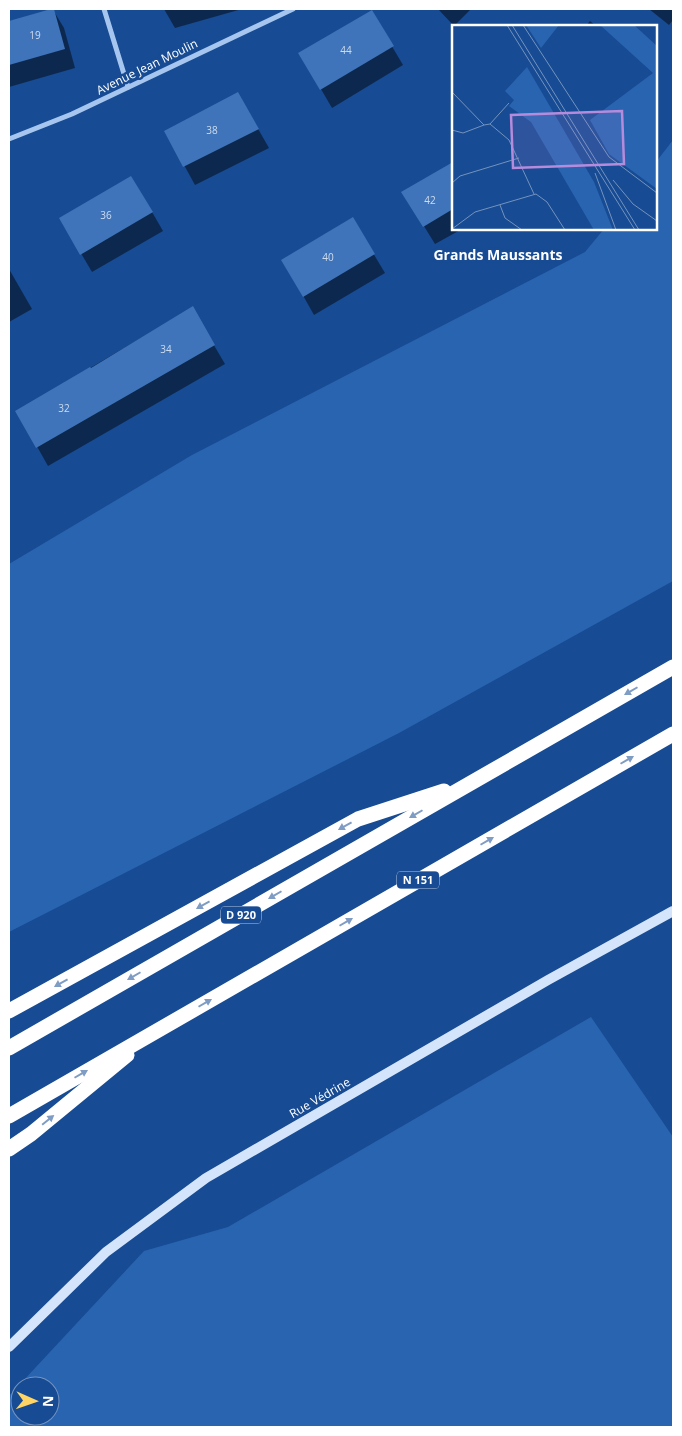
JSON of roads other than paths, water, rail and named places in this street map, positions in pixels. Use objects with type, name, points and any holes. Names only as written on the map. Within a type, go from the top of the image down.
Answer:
[{"type":"highway","points":[[9,1011],[358,819],[474,781],[673,666]]},
{"type":"highway","name":"N 151","points":[[162,1027],[673,734]]},
{"type":"highway","name":"D 920","points":[[9,1048],[474,781]]},
{"type":"highway","points":[[9,1116],[162,1027]]},
{"type":"highway","points":[[9,1149],[31,1134],[162,1027]]},
{"type":"street","points":[[104,9],[128,87]]},
{"type":"street","name":"Avenue Jean Moulin","points":[[9,139],[72,114],[293,9]]},
{"type":"street","name":"Rue Védrine","points":[[9,1347],[106,1252],[206,1178],[548,980],[673,911]]},
{"type":"district","name":"Grands Maussants","points":[[498,255]]}]
